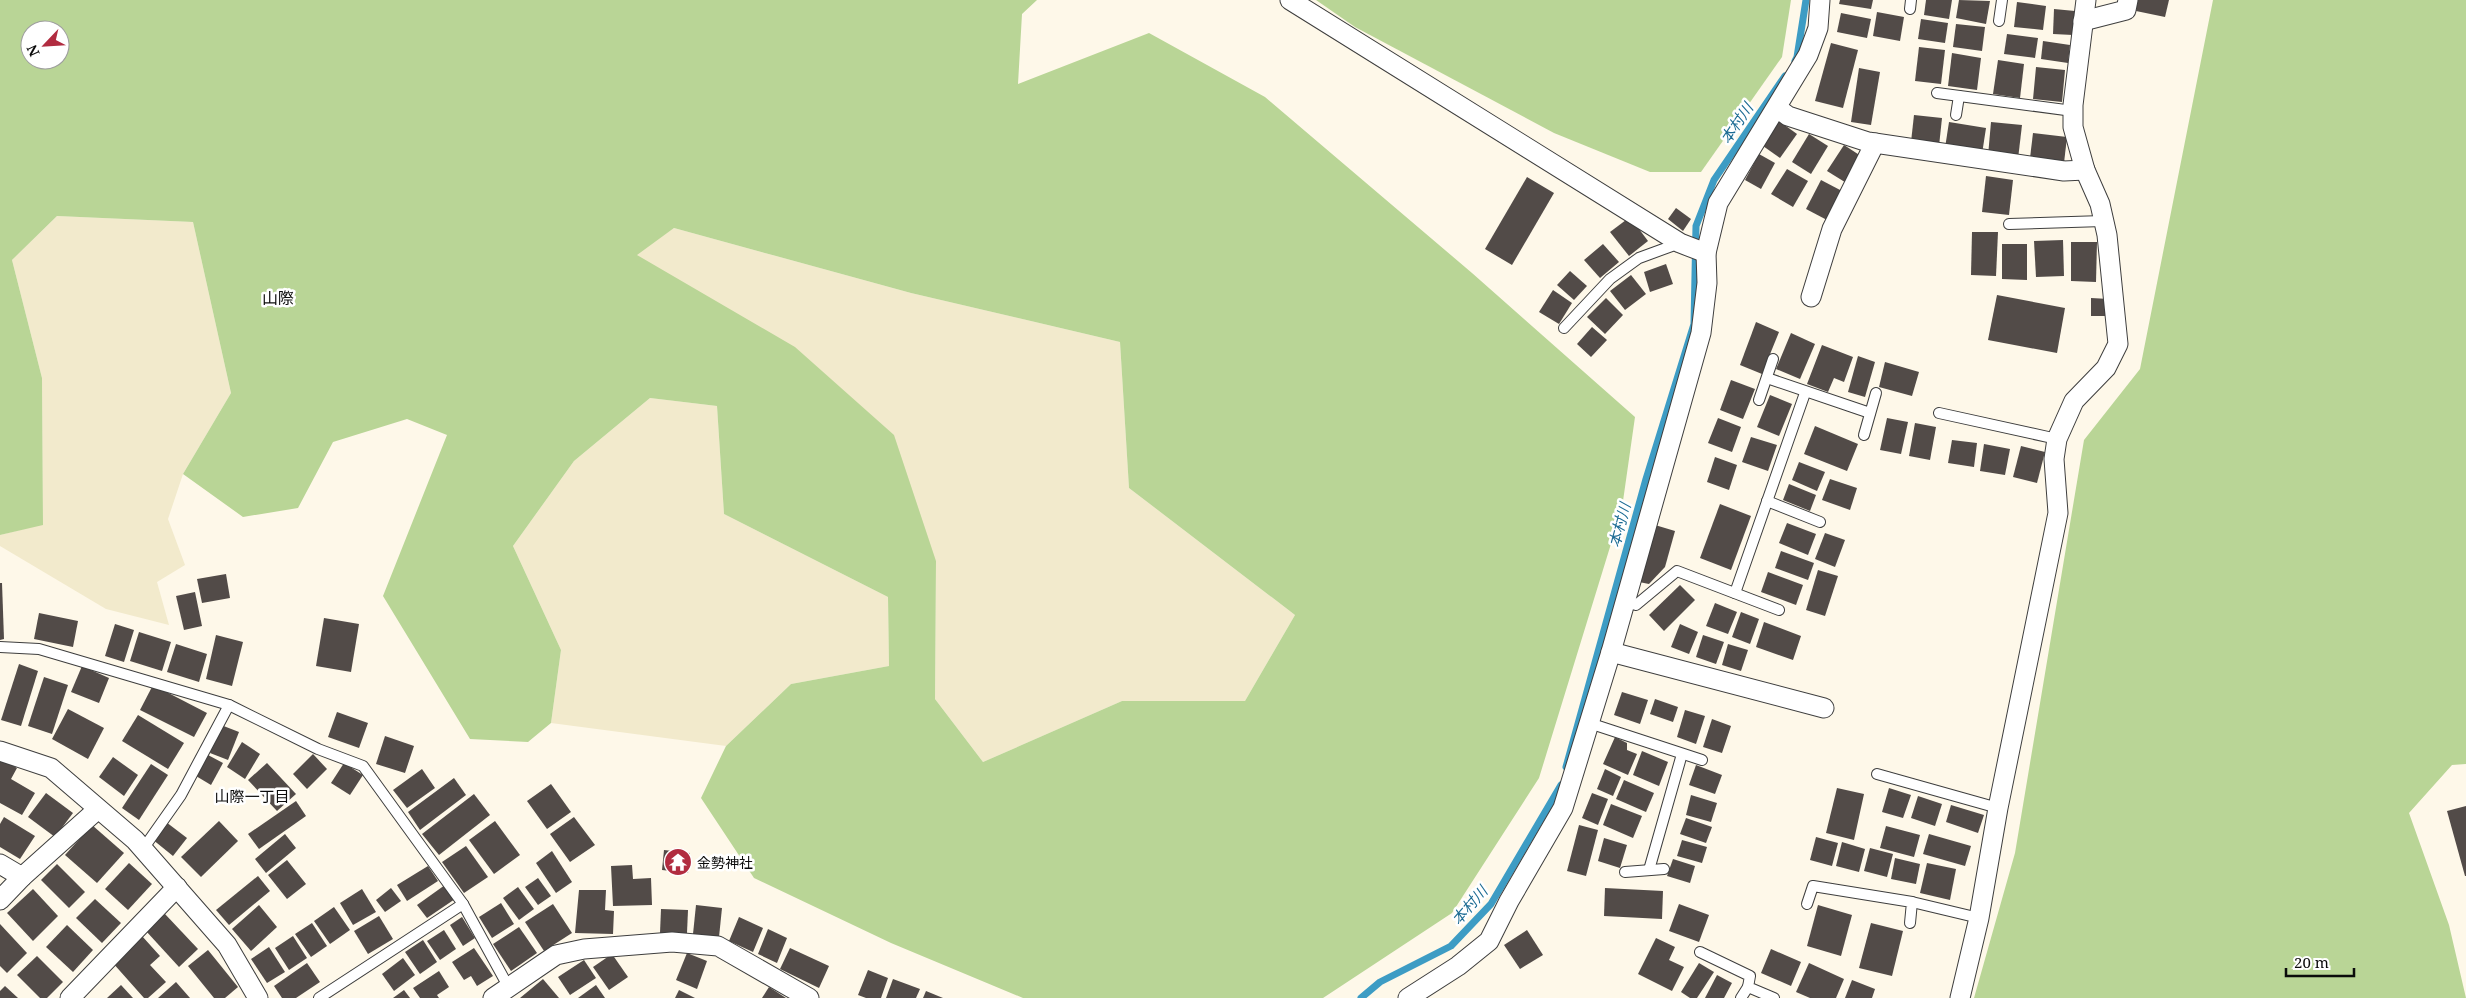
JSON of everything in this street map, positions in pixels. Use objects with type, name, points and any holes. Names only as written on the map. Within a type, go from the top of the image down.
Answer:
[{"type":"street","points":[[1290,0],[1693,248],[1707,283],[1701,333],[1611,652],[1563,808],[1509,901],[1489,941],[1458,966],[1408,998]]},
{"type":"street","points":[[1693,248],[1754,140],[1777,108],[1808,55],[1818,28],[1820,0]]},
{"type":"street","points":[[1960,998],[1979,918],[1998,808],[2058,513],[2054,459],[2057,439],[2074,400],[2106,368],[2118,344],[2100,204],[2085,170],[2073,126],[2073,111],[2086,0]]},
{"type":"street","points":[[2083,21],[2126,10],[2128,0]]},
{"type":"street","points":[[1777,108],[1788,116],[1875,143],[2064,171],[2085,170]]},
{"type":"street","points":[[1811,297],[1832,229],[1875,143]]},
{"type":"street","points":[[1611,652],[1824,708]]},
{"type":"street","points":[[0,750],[51,768],[143,849],[227,945],[251,995]]},
{"type":"street","points":[[0,900],[22,877],[98,809]]},
{"type":"street","points":[[0,864],[22,877]]},
{"type":"street","points":[[70,998],[177,887]]},
{"type":"street","points":[[493,998],[556,955],[584,949],[672,942],[718,946],[809,998]]},
{"type":"lane","points":[[1999,21],[2002,0]]},
{"type":"lane","points":[[1937,93],[2073,111]]},
{"type":"lane","points":[[1956,115],[1959,96]]},
{"type":"lane","points":[[2009,224],[2103,221]]},
{"type":"lane","points":[[1564,328],[1617,274],[1639,258],[1693,248]]},
{"type":"lane","points":[[1759,400],[1773,359]]},
{"type":"lane","points":[[1767,378],[1805,393],[1870,414]]},
{"type":"lane","points":[[1735,593],[1805,393]]},
{"type":"lane","points":[[1864,435],[1876,393]]},
{"type":"lane","points":[[1939,413],[2057,439]]},
{"type":"lane","points":[[1767,502],[1820,522]]},
{"type":"lane","points":[[1625,602],[1636,605],[1677,571],[1779,610]]},
{"type":"lane","points":[[0,646],[38,649],[228,705],[318,749],[363,766],[462,904],[508,986]]},
{"type":"lane","points":[[143,849],[180,795],[228,705]]},
{"type":"lane","points":[[1589,723],[1702,760]]},
{"type":"lane","points":[[1649,870],[1682,754]]},
{"type":"lane","points":[[1877,774],[1998,808]]},
{"type":"lane","points":[[1625,872],[1664,869]]},
{"type":"lane","points":[[1807,904],[1813,886],[1912,902],[1979,918]]},
{"type":"lane","points":[[1910,923],[1912,902]]},
{"type":"lane","points":[[318,998],[462,904]]},
{"type":"lane","points":[[1700,952],[1750,976],[1748,987],[1741,998]]},
{"type":"lane","points":[[1748,987],[1774,998]]},
{"type":"shaded area","points":[[57,216],[193,222],[231,393],[183,474],[168,519],[185,565],[157,582],[169,625],[106,609],[0,546],[0,535],[43,524],[42,378],[12,260]]},
{"type":"shaded area","points":[[674,228],[911,293],[1120,342],[1129,488],[1295,615],[1245,701],[1122,701],[983,762],[935,699],[936,561],[636,254]]},
{"type":"shaded area","points":[[650,398],[717,406],[724,514],[888,597],[889,666],[791,684],[726,746],[551,723],[561,650],[513,546],[574,461]]},
{"type":"green space","points":[[0,0],[1037,0],[1022,14],[1018,84],[1149,33],[1265,97],[1472,273],[1635,417],[1622,508],[1539,778],[1452,913],[1323,998],[1023,998],[891,943],[754,878],[701,798],[726,746],[791,684],[889,666],[888,597],[724,514],[717,406],[650,398],[574,461],[513,546],[561,650],[551,723],[528,742],[470,739],[383,596],[447,435],[407,419],[333,442],[298,508],[243,517],[183,474],[231,393],[193,222],[57,216],[12,260],[42,378],[43,525],[0,535]],"holes":[[[674,228],[911,293],[1120,342],[1129,488],[1295,615],[1245,701],[1122,701],[983,762],[935,699],[936,561],[894,435],[795,347],[637,255]]]},
{"type":"green space","points":[[1316,0],[1791,0],[1782,57],[1701,172],[1650,172],[1554,133],[1355,27]]},
{"type":"green space","points":[[2213,0],[2466,0],[2466,764],[2452,765],[2409,813],[2449,925],[2466,998],[1974,998],[2015,853],[2084,440],[2140,369]]},
{"type":"building","points":[[1840,0],[1873,0],[1871,9],[1839,4]]},
{"type":"building","points":[[1926,0],[1952,0],[1949,19],[1924,15]]},
{"type":"building","points":[[1959,0],[1990,1],[1986,24],[1956,18]]},
{"type":"building","points":[[2138,0],[2169,0],[2165,17],[2136,11]]},
{"type":"building","points":[[2017,2],[2046,6],[2043,30],[2014,27]]},
{"type":"building","points":[[2054,9],[2075,11],[2073,35],[2053,34]]},
{"type":"building","points":[[1877,12],[1904,17],[1900,41],[1873,36]]},
{"type":"building","points":[[1841,13],[1871,19],[1867,38],[1837,32]]},
{"type":"building","points":[[1921,19],[1948,23],[1945,43],[1918,39]]},
{"type":"building","points":[[1956,24],[1985,27],[1982,51],[1953,47]]},
{"type":"building","points":[[2007,34],[2038,38],[2035,58],[2004,54]]},
{"type":"building","points":[[2043,41],[2070,45],[2068,63],[2041,59]]},
{"type":"building","points":[[1831,43],[1858,50],[1843,108],[1815,101]]},
{"type":"building","points":[[1919,47],[1945,50],[1941,84],[1915,81]]},
{"type":"building","points":[[1952,53],[1981,58],[1977,90],[1948,86]]},
{"type":"building","points":[[1998,60],[2024,64],[2020,98],[1993,94]]},
{"type":"building","points":[[2036,67],[2065,70],[2062,102],[2033,99]]},
{"type":"building","points":[[1859,68],[1880,72],[1871,125],[1851,122]]},
{"type":"building","points":[[1914,115],[1942,118],[1939,146],[1911,142]]},
{"type":"building","points":[[1779,121],[1797,134],[1780,158],[1763,146]]},
{"type":"building","points":[[1949,122],[1986,128],[1982,154],[1945,148]]},
{"type":"building","points":[[1991,122],[2022,125],[2018,159],[1988,156]]},
{"type":"building","points":[[2033,133],[2067,137],[2064,163],[2030,158]]},
{"type":"building","points":[[1809,134],[1828,146],[1811,174],[1792,162]]},
{"type":"building","points":[[1844,145],[1864,158],[1848,184],[1827,171]]},
{"type":"building","points":[[1759,154],[1775,163],[1761,189],[1745,180]]},
{"type":"building","points":[[1787,169],[1808,181],[1793,207],[1771,194]]},
{"type":"building","points":[[1986,176],[2013,180],[2009,215],[1982,212]]},
{"type":"building","points":[[1527,177],[1554,193],[1512,265],[1485,249]]},
{"type":"building","points":[[1821,180],[1842,191],[1827,220],[1806,209]]},
{"type":"building","points":[[1676,208],[1691,219],[1683,231],[1668,219]]},
{"type":"building","points":[[1630,217],[1648,241],[1629,256],[1610,232]]},
{"type":"building","points":[[1972,232],[1998,232],[1996,276],[1971,275]]},
{"type":"building","points":[[2063,240],[2064,276],[2036,277],[2034,241]]},
{"type":"building","points":[[2071,242],[2097,242],[2096,282],[2071,281]]},
{"type":"building","points":[[1603,244],[1619,262],[1600,278],[1584,260]]},
{"type":"building","points":[[2002,244],[2027,244],[2027,280],[2002,279]]},
{"type":"building","points":[[1666,264],[1673,284],[1650,292],[1644,272]]},
{"type":"building","points":[[1570,271],[1587,286],[1574,300],[1557,285]]},
{"type":"building","points":[[1631,275],[1646,294],[1625,310],[1610,291]]},
{"type":"building","points":[[1553,290],[1572,303],[1559,324],[1539,312]]},
{"type":"building","points":[[1997,295],[2065,308],[2057,353],[1988,340]]},
{"type":"building","points":[[1606,298],[1623,315],[1605,334],[1587,317]]},
{"type":"building","points":[[2091,298],[2109,299],[2108,316],[2091,316]]},
{"type":"building","points":[[1756,322],[1779,332],[1762,374],[1740,365]]},
{"type":"building","points":[[1592,327],[1607,340],[1591,357],[1577,344]]},
{"type":"building","points":[[1791,333],[1815,344],[1800,379],[1776,369]]},
{"type":"building","points":[[1822,345],[1853,357],[1844,382],[1834,378],[1828,392],[1807,384]]},
{"type":"building","points":[[1858,356],[1875,362],[1865,397],[1848,392]]},
{"type":"building","points":[[1885,362],[1919,372],[1912,396],[1879,387]]},
{"type":"building","points":[[1731,380],[1755,389],[1743,419],[1720,410]]},
{"type":"building","points":[[1770,395],[1792,404],[1779,436],[1757,427]]},
{"type":"building","points":[[1718,418],[1741,427],[1732,452],[1708,443]]},
{"type":"building","points":[[1887,418],[1908,422],[1901,454],[1880,450]]},
{"type":"building","points":[[1915,423],[1936,427],[1930,460],[1909,456]]},
{"type":"building","points":[[1815,426],[1858,444],[1847,471],[1804,454]]},
{"type":"building","points":[[1751,437],[1777,445],[1768,471],[1742,462]]},
{"type":"building","points":[[1952,440],[1977,443],[1974,467],[1948,463]]},
{"type":"building","points":[[1984,444],[2010,449],[2005,475],[1980,471]]},
{"type":"building","points":[[2021,446],[2045,452],[2037,483],[2013,477]]},
{"type":"building","points":[[1715,457],[1737,465],[1729,490],[1707,482]]},
{"type":"building","points":[[1799,462],[1825,472],[1817,491],[1792,480]]},
{"type":"building","points":[[1830,479],[1857,488],[1850,510],[1822,500]]},
{"type":"building","points":[[1789,484],[1816,495],[1810,511],[1783,500]]},
{"type":"building","points":[[1720,504],[1751,516],[1731,570],[1700,558]]},
{"type":"building","points":[[1787,523],[1816,534],[1808,555],[1779,543]]},
{"type":"building","points":[[1655,525],[1675,531],[1665,567],[1649,584],[1639,582]]},
{"type":"building","points":[[1825,533],[1845,540],[1835,567],[1815,559]]},
{"type":"building","points":[[1781,551],[1814,563],[1808,580],[1775,568]]},
{"type":"building","points":[[1818,570],[1838,576],[1825,616],[1806,610]]},
{"type":"building","points":[[1768,572],[1803,585],[1796,605],[1761,592]]},
{"type":"building","points":[[226,574],[230,598],[202,603],[197,579]]},
{"type":"building","points":[[0,583],[2,583],[4,639],[0,640]]},
{"type":"building","points":[[1680,585],[1695,600],[1664,631],[1649,615]]},
{"type":"building","points":[[195,592],[202,626],[184,630],[176,596]]},
{"type":"building","points":[[1715,603],[1737,612],[1728,634],[1706,626]]},
{"type":"building","points":[[1741,612],[1759,619],[1750,644],[1732,637]]},
{"type":"building","points":[[39,613],[78,621],[73,647],[34,639]]},
{"type":"building","points":[[324,618],[359,624],[351,672],[316,666]]},
{"type":"building","points":[[1764,622],[1801,636],[1793,660],[1756,647]]},
{"type":"building","points":[[115,624],[134,630],[124,662],[105,656]]},
{"type":"building","points":[[1680,624],[1698,632],[1689,654],[1671,647]]},
{"type":"building","points":[[139,632],[171,642],[162,671],[130,661]]},
{"type":"building","points":[[216,635],[243,642],[232,686],[206,679]]},
{"type":"building","points":[[1703,635],[1724,642],[1716,664],[1696,657]]},
{"type":"building","points":[[176,644],[207,654],[199,682],[167,672]]},
{"type":"building","points":[[1728,644],[1748,650],[1741,671],[1722,665]]},
{"type":"building","points":[[19,664],[38,671],[21,726],[1,720]]},
{"type":"building","points":[[82,666],[109,678],[99,703],[71,692]]},
{"type":"building","points":[[44,677],[68,685],[52,734],[28,726]]},
{"type":"building","points":[[153,685],[207,713],[194,737],[140,710]]},
{"type":"building","points":[[1622,692],[1648,700],[1640,724],[1614,715]]},
{"type":"building","points":[[1655,699],[1678,707],[1673,722],[1650,714]]},
{"type":"building","points":[[68,709],[104,728],[88,759],[52,739]]},
{"type":"building","points":[[1685,710],[1705,716],[1696,744],[1677,737]]},
{"type":"building","points":[[337,712],[368,723],[359,748],[328,737]]},
{"type":"building","points":[[138,715],[184,743],[168,769],[122,741]]},
{"type":"building","points":[[1712,719],[1731,726],[1722,753],[1703,747]]},
{"type":"building","points":[[221,725],[239,732],[228,760],[210,753]]},
{"type":"building","points":[[385,736],[414,746],[405,773],[376,764]]},
{"type":"building","points":[[1615,737],[1627,743],[1627,750],[1637,754],[1628,775],[1603,764]]},
{"type":"building","points":[[242,742],[260,754],[245,779],[227,767]]},
{"type":"building","points":[[1642,751],[1668,762],[1659,786],[1633,775]]},
{"type":"building","points":[[313,754],[327,769],[307,789],[293,774]]},
{"type":"building","points":[[208,755],[223,763],[211,785],[196,776]]},
{"type":"building","points":[[113,757],[138,775],[124,796],[99,777]]},
{"type":"building","points":[[0,758],[17,768],[11,779],[35,793],[22,815],[0,803]]},
{"type":"building","points":[[267,763],[296,794],[277,811],[248,780]]},
{"type":"building","points":[[344,763],[363,775],[350,795],[331,783]]},
{"type":"building","points":[[151,764],[168,775],[139,820],[122,808]]},
{"type":"building","points":[[1696,765],[1722,775],[1715,794],[1689,785]]},
{"type":"building","points":[[422,769],[435,788],[407,808],[393,790]]},
{"type":"building","points":[[1605,769],[1621,777],[1613,796],[1597,789]]},
{"type":"building","points":[[454,778],[466,795],[420,830],[408,812]]},
{"type":"building","points":[[1624,780],[1654,793],[1646,812],[1616,799]]},
{"type":"building","points":[[551,784],[571,812],[547,829],[527,801]]},
{"type":"building","points":[[1837,788],[1864,794],[1854,840],[1826,833]]},
{"type":"building","points":[[1889,788],[1911,795],[1903,818],[1882,812]]},
{"type":"building","points":[[46,793],[73,813],[55,837],[28,817]]},
{"type":"building","points":[[1592,793],[1608,799],[1598,825],[1582,818]]},
{"type":"building","points":[[474,794],[490,815],[439,855],[422,834]]},
{"type":"building","points":[[1691,795],[1717,803],[1711,822],[1686,815]]},
{"type":"building","points":[[1918,796],[1942,804],[1935,826],[1911,818]]},
{"type":"building","points":[[296,801],[306,816],[259,849],[248,834]]},
{"type":"building","points":[[1611,804],[1642,816],[1633,838],[1603,825]]},
{"type":"building","points":[[1951,805],[1984,815],[1978,833],[1946,822]]},
{"type":"building","points":[[2466,806],[2466,876],[2465,876],[2447,811]]},
{"type":"building","points":[[4,817],[35,836],[20,859],[0,847],[0,824]]},
{"type":"building","points":[[574,817],[595,845],[570,862],[550,834]]},
{"type":"building","points":[[1686,818],[1712,827],[1706,843],[1680,834]]},
{"type":"building","points":[[219,821],[238,841],[201,877],[181,857]]},
{"type":"building","points":[[495,821],[520,855],[494,874],[469,840]]},
{"type":"building","points":[[166,822],[187,838],[173,856],[152,839]]},
{"type":"building","points":[[92,825],[124,853],[97,883],[65,855]]},
{"type":"building","points":[[1579,825],[1598,830],[1586,876],[1567,871]]},
{"type":"building","points":[[1886,826],[1920,835],[1914,857],[1880,848]]},
{"type":"building","points":[[285,834],[296,848],[266,873],[255,859]]},
{"type":"building","points":[[1929,834],[1971,846],[1965,866],[1923,854]]},
{"type":"building","points":[[1816,837],[1838,843],[1832,866],[1810,860]]},
{"type":"building","points":[[1604,838],[1627,845],[1620,868],[1598,861]]},
{"type":"building","points":[[1682,840],[1707,847],[1702,863],[1677,856]]},
{"type":"building","points":[[1842,842],[1865,849],[1859,872],[1836,866]]},
{"type":"building","points":[[466,846],[488,877],[464,893],[442,862]]},
{"type":"building","points":[[1870,848],[1893,854],[1887,877],[1864,871]]},
{"type":"building","points":[[664,850],[690,853],[688,873],[662,870]]},
{"type":"building","points":[[552,851],[572,882],[556,893],[536,863]]},
{"type":"building","points":[[1895,858],[1920,864],[1916,884],[1891,879]]},
{"type":"building","points":[[1673,859],[1695,866],[1690,883],[1667,876]]},
{"type":"building","points":[[287,860],[306,884],[287,899],[268,875]]},
{"type":"building","points":[[129,863],[152,884],[128,910],[105,889]]},
{"type":"building","points":[[1927,863],[1956,869],[1950,900],[1920,893]]},
{"type":"building","points":[[57,864],[85,892],[69,908],[41,880]]},
{"type":"building","points":[[632,865],[633,879],[651,878],[652,905],[613,906],[611,866]]},
{"type":"building","points":[[428,866],[438,881],[407,901],[397,885]]},
{"type":"building","points":[[258,876],[270,891],[229,925],[216,910]]},
{"type":"building","points":[[538,878],[551,896],[538,905],[525,887]]},
{"type":"building","points":[[445,885],[455,899],[427,918],[417,905]]},
{"type":"building","points":[[518,887],[534,909],[519,920],[503,898]]},
{"type":"building","points":[[391,888],[401,901],[385,912],[376,900]]},
{"type":"building","points":[[1605,888],[1663,891],[1662,919],[1604,916]]},
{"type":"building","points":[[33,889],[58,916],[33,941],[7,913]]},
{"type":"building","points":[[362,889],[376,912],[353,925],[340,903]]},
{"type":"building","points":[[579,890],[606,890],[605,910],[614,911],[613,934],[575,933]]},
{"type":"building","points":[[95,899],[121,923],[102,943],[76,918]]},
{"type":"building","points":[[501,903],[514,924],[492,938],[479,917]]},
{"type":"building","points":[[553,904],[572,933],[544,951],[525,922]]},
{"type":"building","points":[[1679,904],[1709,915],[1699,942],[1669,931]]},
{"type":"building","points":[[259,905],[277,927],[251,951],[232,929]]},
{"type":"building","points":[[696,905],[722,908],[719,937],[693,934]]},
{"type":"building","points":[[1818,905],[1852,915],[1841,956],[1807,946]]},
{"type":"building","points":[[334,907],[350,930],[330,944],[314,921]]},
{"type":"building","points":[[661,909],[688,910],[687,933],[660,933]]},
{"type":"building","points":[[165,914],[198,949],[179,967],[146,931]]},
{"type":"building","points":[[379,916],[393,939],[368,954],[354,931]]},
{"type":"building","points":[[462,917],[475,938],[463,946],[450,925]]},
{"type":"building","points":[[739,917],[763,928],[753,952],[729,941]]},
{"type":"building","points":[[312,923],[327,946],[311,957],[295,934]]},
{"type":"building","points":[[1871,923],[1903,931],[1892,976],[1859,968]]},
{"type":"building","points":[[0,924],[27,953],[7,973],[0,966]]},
{"type":"building","points":[[67,925],[93,950],[73,972],[46,947]]},
{"type":"building","points":[[519,927],[537,953],[511,971],[493,944]]},
{"type":"building","points":[[768,929],[787,938],[777,963],[758,954]]},
{"type":"building","points":[[444,930],[456,949],[440,960],[427,941]]},
{"type":"building","points":[[1527,930],[1543,955],[1520,969],[1504,945]]},
{"type":"building","points":[[142,936],[160,956],[150,965],[166,982],[148,998],[144,998],[112,962]]},
{"type":"building","points":[[293,936],[307,958],[289,970],[275,948]]},
{"type":"building","points":[[1656,938],[1675,947],[1669,960],[1684,967],[1672,991],[1638,974]]},
{"type":"building","points":[[423,940],[437,962],[420,974],[405,952]]},
{"type":"building","points":[[269,947],[285,972],[267,983],[251,959]]},
{"type":"building","points":[[474,948],[493,976],[477,986],[471,976],[464,980],[452,962]]},
{"type":"building","points":[[790,948],[829,966],[819,988],[780,969]]},
{"type":"building","points":[[1771,949],[1801,962],[1791,986],[1761,973]]},
{"type":"building","points":[[208,950],[238,987],[225,998],[214,998],[188,966]]},
{"type":"building","points":[[687,953],[707,961],[697,989],[676,980]]},
{"type":"building","points":[[612,954],[628,977],[609,990],[593,967]]},
{"type":"building","points":[[37,956],[63,982],[47,998],[40,998],[17,975]]},
{"type":"building","points":[[403,958],[415,975],[394,991],[382,974]]},
{"type":"building","points":[[584,960],[596,978],[570,995],[558,977]]},
{"type":"building","points":[[307,963],[320,982],[296,998],[282,998],[274,986]]},
{"type":"building","points":[[1699,963],[1714,972],[1697,998],[1690,998],[1681,992]]},
{"type":"building","points":[[1809,963],[1844,979],[1836,998],[1810,998],[1796,992]]},
{"type":"building","points":[[868,970],[888,978],[881,998],[866,998],[858,995]]},
{"type":"building","points":[[439,971],[449,987],[437,995],[439,998],[420,998],[413,988]]},
{"type":"building","points":[[1717,975],[1732,983],[1724,998],[1705,998]]},
{"type":"building","points":[[543,979],[559,998],[520,998]]},
{"type":"building","points":[[893,979],[920,989],[916,998],[886,998]]},
{"type":"building","points":[[1852,980],[1875,989],[1872,998],[1845,998]]},
{"type":"building","points":[[176,982],[190,998],[158,998]]},
{"type":"building","points":[[121,985],[133,998],[107,998]]},
{"type":"building","points":[[596,985],[605,998],[578,998]]},
{"type":"building","points":[[5,986],[18,998],[0,998],[0,991]]},
{"type":"building","points":[[769,987],[786,998],[762,998]]},
{"type":"building","points":[[404,990],[410,998],[393,998]]},
{"type":"building","points":[[679,990],[695,998],[675,998]]},
{"type":"building","points":[[926,991],[943,998],[923,998]]},
{"type":"waterway","name":"本村川","points":[[1795,61],[1806,0]]},
{"type":"waterway","name":"本村川","points":[[1566,767],[1646,479],[1694,324],[1696,226],[1714,180],[1785,76]]},
{"type":"waterway","name":"本村川","points":[[1361,998],[1380,982],[1451,946],[1491,904],[1561,785]]},
{"type":"place","name":"金勢神社","points":[[678,862]]},
{"type":"district","name":"山際","points":[[278,298]]},
{"type":"district","name":"山際一丁目","points":[[252,796]]}]
